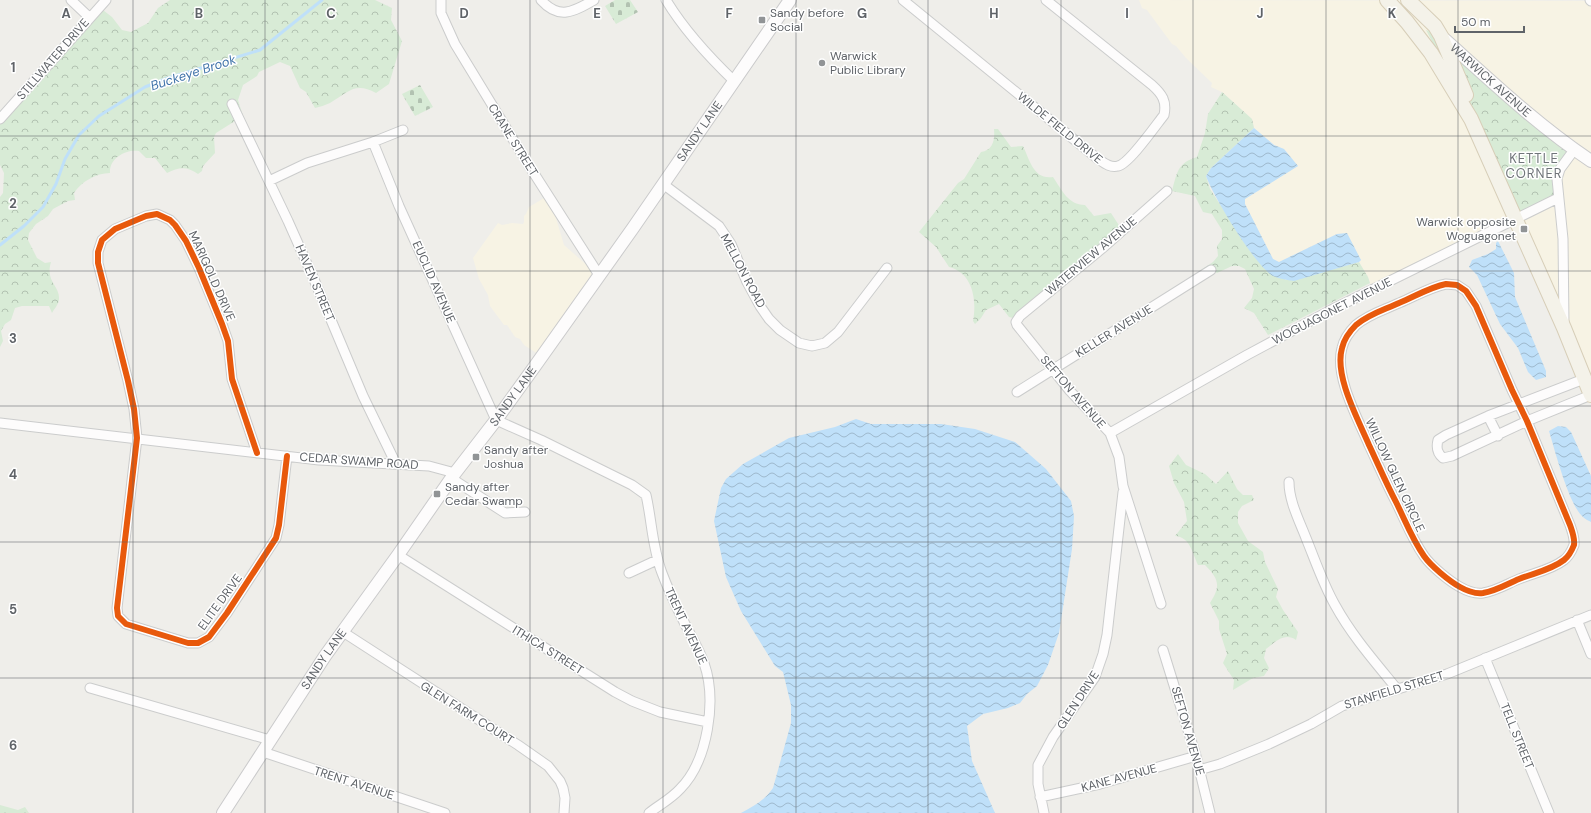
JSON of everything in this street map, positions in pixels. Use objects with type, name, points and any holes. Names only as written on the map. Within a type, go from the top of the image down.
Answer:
[{"type":"main road","name":"SANDY LANE","points":[[223,813],[325,656],[398,555],[453,475],[496,420],[599,275],[790,0]]},
{"type":"main road","points":[[1387,0],[1407,22],[1431,53],[1471,119],[1564,328],[1591,395]]},
{"type":"main road","name":"WARWICK AVENUE","points":[[1391,0],[1429,32],[1438,31]]},
{"type":"main road","name":"WARWICK AVENUE","points":[[1408,0],[1438,31],[1511,100],[1574,150],[1591,161]]},
{"type":"main road","points":[[1438,31],[1466,94],[1480,139]]},
{"type":"street","points":[[71,0],[90,18]]},
{"type":"street","name":"STILLWATER DRIVE","points":[[0,119],[106,0]]},
{"type":"street","name":"CRANE STREET","points":[[442,0],[441,13],[455,44],[503,124],[599,275]]},
{"type":"street","points":[[540,0],[547,7],[560,13],[570,12],[594,0]]},
{"type":"street","points":[[666,0],[694,38],[715,63],[734,81]]},
{"type":"street","name":"WILDE FIELD DRIVE","points":[[903,0],[1098,159],[1107,165],[1120,165],[1132,155],[1164,115],[1166,107],[1164,99],[1160,92],[1152,85],[1046,0]]},
{"type":"street","points":[[912,8],[919,0]]},
{"type":"street","name":"HAVEN STREET","points":[[232,104],[313,277],[363,396],[396,464]]},
{"type":"street","points":[[269,181],[307,163],[373,142],[402,130]]},
{"type":"street","name":"EUCLID AVENUE","points":[[373,142],[399,206],[496,420]]},
{"type":"street","points":[[1564,328],[1564,275],[1557,179],[1560,169],[1574,150]]},
{"type":"street","name":"MELLON ROAD","points":[[663,184],[719,226],[731,244],[747,282],[760,306],[769,319],[780,330],[798,343],[812,346],[825,343],[838,332],[887,268]]},
{"type":"street","name":"WATERVIEW AVENUE","points":[[1016,322],[1020,316],[1105,246],[1167,191]]},
{"type":"street","name":"WOGUAGONET AVENUE","points":[[1110,433],[1247,355],[1324,314],[1558,198]]},
{"type":"street","name":"MARIGOLD DRIVE","points":[[137,438],[131,395],[106,298],[98,263],[98,252],[102,240],[115,229],[146,216],[157,214],[175,224],[200,268],[228,341],[232,379],[256,453]]},
{"type":"street","name":"KELLER AVENUE","points":[[1017,392],[1211,270]]},
{"type":"street","name":"WILLOW GLEN CIRCLE","points":[[1446,284],[1457,286],[1469,293],[1476,306],[1527,421],[1570,525],[1574,538],[1574,545],[1565,559],[1547,569],[1490,591],[1478,593],[1469,591],[1460,587],[1441,573],[1427,560],[1415,543],[1353,409],[1343,378],[1341,364],[1342,348],[1346,336],[1353,328],[1370,315],[1436,287],[1446,284]]},
{"type":"street","name":"SEFTON AVENUE","points":[[1016,322],[1070,391],[1110,433],[1119,457],[1123,486],[1162,604]]},
{"type":"street","points":[[1584,379],[1488,416],[1446,435],[1438,440],[1438,454],[1443,458],[1452,456],[1498,436],[1527,421],[1591,395]]},
{"type":"street","points":[[1488,416],[1498,436]]},
{"type":"street","name":"TRENT AVENUE","points":[[496,420],[632,485],[646,495],[657,560],[670,592],[704,662],[710,692],[708,722],[703,749],[692,775],[675,795],[657,806],[649,813]]},
{"type":"street","name":"CEDAR SWAMP ROAD","points":[[0,423],[84,434],[137,438],[319,460],[429,466],[453,475],[505,513],[525,512]]},
{"type":"street","name":"ELITE DRIVE","points":[[137,438],[117,608],[118,616],[126,624],[192,643],[198,643],[209,637],[227,613],[276,538],[279,526],[287,456]]},
{"type":"street","points":[[1289,482],[1290,496],[1334,604],[1358,641],[1397,689]]},
{"type":"street","name":"GLEN DRIVE","points":[[1044,813],[1037,778],[1040,758],[1095,677],[1103,654],[1107,636],[1123,486]]},
{"type":"street","name":"ITHICA STREET","points":[[398,555],[615,692],[632,701],[660,712],[708,722]]},
{"type":"street","points":[[629,573],[657,560]]},
{"type":"street","name":"STANFIELD STREET","points":[[1199,770],[1220,764],[1269,744],[1311,724],[1338,708],[1447,674],[1591,615]]},
{"type":"street","points":[[1577,620],[1591,654]]},
{"type":"street","name":"GLEN FARM COURT","points":[[343,632],[548,766],[560,780],[563,788],[565,798],[564,813]]},
{"type":"street","name":"SEFTON AVENUE","points":[[1163,650],[1196,756],[1210,813]]},
{"type":"street","name":"TELL STREET","points":[[1485,658],[1549,813]]},
{"type":"street","points":[[90,688],[270,740]]},
{"type":"street","name":"TRENT AVENUE","points":[[263,752],[445,813]]},
{"type":"street","name":"KANE AVENUE","points":[[1040,797],[1100,784],[1196,756]]},
{"type":"shaded area","points":[[1139,0],[1591,1],[1591,395],[1518,223],[1372,289],[1368,277],[1359,262],[1361,260],[1337,234],[1279,262],[1273,259],[1245,204],[1245,199],[1298,166],[1284,149],[1274,145],[1254,128],[1252,119],[1222,92],[1211,87],[1212,83],[1186,58],[1176,46],[1172,44],[1147,10],[1142,8]],"holes":[[[1427,30],[1568,149],[1559,166],[1467,108]]]},
{"type":"shaded area","points":[[549,195],[564,245],[598,275],[541,356],[524,345],[520,339],[515,337],[507,325],[504,325],[490,306],[488,295],[479,279],[473,258],[498,223],[502,225],[512,223],[523,224],[524,216],[529,207]]},
{"type":"green space","points":[[170,0],[375,0],[392,8],[391,20],[402,41],[389,84],[376,93],[362,88],[357,88],[346,92],[330,103],[321,107],[315,108],[306,92],[300,88],[290,66],[280,62],[259,72],[257,76],[243,85],[238,100],[243,116],[216,133],[214,137],[215,153],[203,166],[202,171],[198,174],[183,168],[167,173],[155,158],[146,158],[139,151],[129,151],[115,159],[110,168],[110,173],[94,176],[89,179],[74,193],[75,200],[68,201],[53,209],[48,216],[36,224],[29,233],[28,240],[37,258],[45,263],[51,262],[51,279],[59,294],[59,301],[52,313],[49,306],[22,306],[15,308],[11,320],[5,324],[1,331],[3,341],[0,347],[0,197],[3,193],[4,173],[0,165],[0,119],[99,7],[112,17],[122,30],[131,32],[148,23],[158,8]]},
{"type":"green space","points":[[615,0],[630,0],[638,12],[616,24],[605,6]]},
{"type":"green space","points":[[1426,30],[1431,32],[1568,149],[1559,166],[1558,194],[1516,219],[1467,108]]},
{"type":"green space","points":[[420,85],[433,107],[415,116],[402,94]]},
{"type":"green space","points":[[1222,92],[1252,119],[1254,128],[1211,168],[1206,176],[1210,189],[1251,252],[1286,280],[1294,280],[1359,262],[1370,283],[1268,335],[1254,313],[1244,308],[1252,298],[1254,289],[1245,269],[1239,266],[1232,266],[1217,273],[1211,270],[1198,280],[1201,270],[1213,262],[1218,256],[1217,246],[1222,239],[1222,230],[1212,214],[1203,212],[1195,196],[1172,191],[1179,170],[1185,162],[1197,157],[1205,133],[1208,114]]},
{"type":"green space","points":[[994,129],[998,129],[1011,147],[1023,146],[1037,172],[1041,176],[1053,177],[1070,200],[1085,205],[1094,216],[1111,213],[1122,230],[1017,319],[1009,317],[999,304],[986,310],[975,324],[973,321],[974,305],[972,288],[968,281],[957,270],[949,267],[936,247],[919,232],[958,183],[964,179],[981,152],[991,147],[994,137]]},
{"type":"green space","points":[[1178,454],[1186,465],[1205,474],[1216,484],[1228,471],[1237,489],[1243,495],[1252,495],[1254,500],[1242,506],[1238,512],[1238,523],[1248,541],[1263,552],[1265,562],[1278,589],[1276,597],[1298,632],[1296,640],[1284,637],[1266,649],[1264,658],[1269,668],[1264,676],[1253,678],[1233,690],[1234,680],[1223,663],[1227,654],[1219,629],[1219,621],[1210,603],[1216,592],[1216,579],[1205,565],[1198,565],[1187,542],[1180,537],[1175,536],[1187,521],[1184,502],[1174,483],[1169,466]]},
{"type":"green space","points":[[0,805],[18,810],[25,807],[29,813],[0,813]]},
{"type":"water","points":[[1254,128],[1274,145],[1284,149],[1298,166],[1245,199],[1245,204],[1273,259],[1279,262],[1337,234],[1347,233],[1361,260],[1359,262],[1294,281],[1273,276],[1265,270],[1256,259],[1235,230],[1210,186],[1206,176],[1211,168]]},
{"type":"water","points":[[1498,241],[1514,273],[1515,297],[1546,371],[1546,377],[1536,380],[1528,372],[1518,348],[1500,324],[1477,275],[1469,267],[1472,260],[1488,254],[1496,249],[1496,243]]},
{"type":"water","points":[[856,419],[871,424],[941,424],[975,429],[1015,442],[1046,469],[1071,501],[1074,516],[1072,549],[1059,633],[1048,665],[1037,686],[1027,694],[1020,703],[1008,708],[983,714],[967,726],[972,761],[995,813],[741,813],[762,800],[773,788],[791,723],[791,705],[783,672],[775,666],[741,611],[726,577],[714,521],[721,488],[726,479],[743,464],[789,438],[835,427]]},
{"type":"water","points":[[1558,426],[1566,427],[1571,432],[1591,476],[1591,522],[1584,518],[1578,511],[1563,477],[1549,431]]},
{"type":"waterway","name":"Buckeye Brook","points":[[0,245],[24,226],[43,207],[56,184],[65,159],[79,135],[99,116],[145,87],[168,78],[260,50],[322,0]]},
{"type":"cycle path","points":[[257,453],[232,379],[228,341],[199,268],[186,241],[170,220],[157,214],[146,216],[115,229],[102,240],[98,252],[98,263],[128,381],[134,409],[137,438],[117,608],[118,616],[126,624],[188,643],[198,643],[209,637],[227,613],[276,538],[279,525],[287,456]]},
{"type":"cycle path","points":[[1446,284],[1457,285],[1466,291],[1476,306],[1527,421],[1570,525],[1574,540],[1574,545],[1570,553],[1559,563],[1548,569],[1483,593],[1468,591],[1451,581],[1440,573],[1420,550],[1359,423],[1348,397],[1341,371],[1340,359],[1342,348],[1348,335],[1356,325],[1377,312],[1440,285],[1446,284]]},
{"type":"place","name":"Sandy before Social","points":[[762,20]]},
{"type":"place","name":"Warwick Public Library","points":[[822,63]]},
{"type":"place","name":"Warwick opposite Woguagonet","points":[[1524,229]]},
{"type":"place","name":"Sandy after Joshua","points":[[476,457]]},
{"type":"place","name":"Sandy after Cedar Swamp","points":[[437,494]]},
{"type":"district","name":"KETTLE CORNER","points":[[1534,166]]}]
